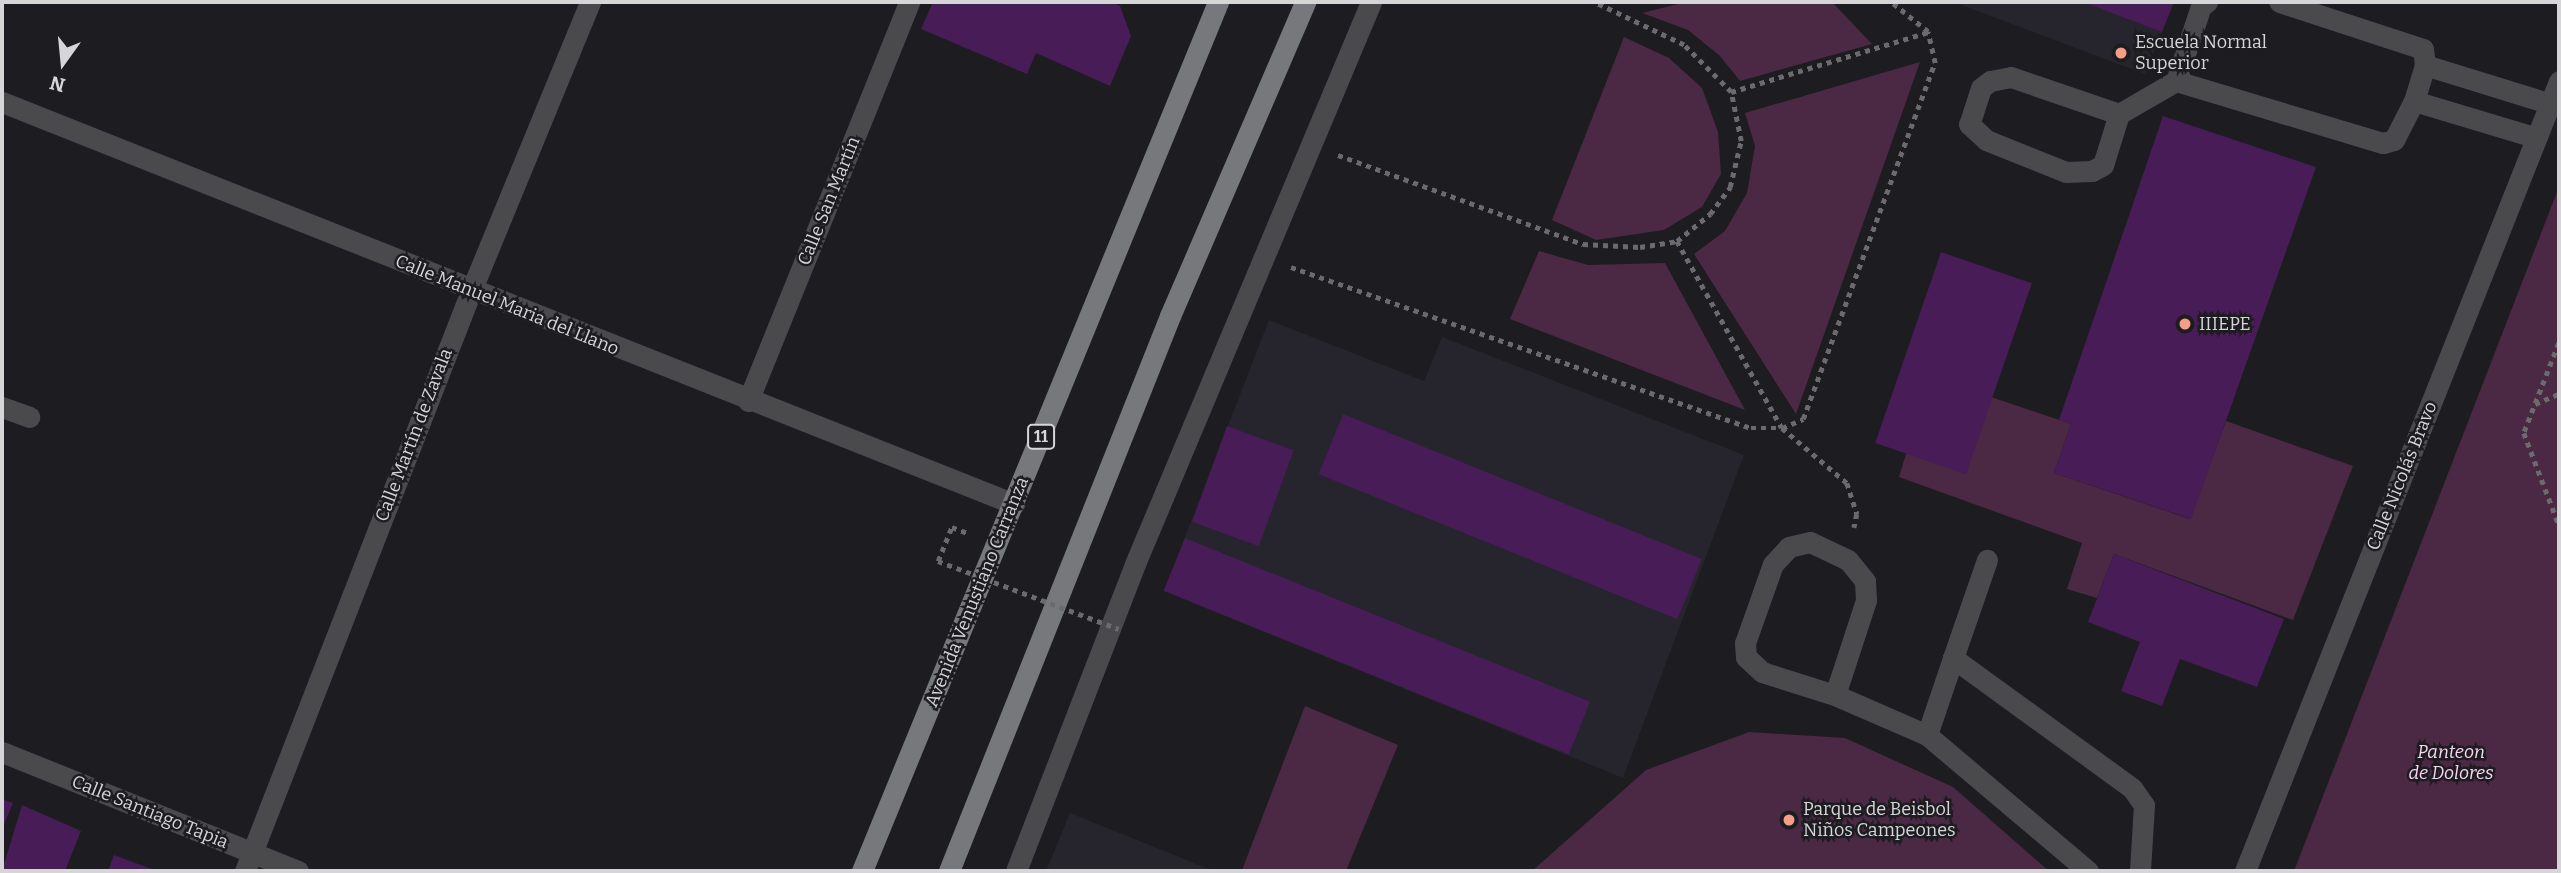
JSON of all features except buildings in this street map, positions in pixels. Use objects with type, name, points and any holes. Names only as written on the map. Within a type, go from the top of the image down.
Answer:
[{"type":"main road","name":"Avenida Venustiano Carranza","points":[[862,871],[1218,2]]},
{"type":"main road","points":[[949,871],[1170,316],[1305,2]]},
{"type":"street","name":"Calle Martín de Zavala","points":[[248,862],[471,291],[590,2]]},
{"type":"street","name":"Calle San Martín","points":[[748,401],[909,2]]},
{"type":"street","points":[[1016,871],[1135,565],[1371,2]]},
{"type":"street","points":[[2119,114],[2011,77],[1990,81],[1981,89],[1969,124],[1986,141],[2078,173],[2103,165],[2119,114],[2176,81],[2201,6],[2207,2]]},
{"type":"street","points":[[2176,81],[2383,143],[2394,140],[2403,129],[2414,101],[2426,55],[2417,45],[2279,2]]},
{"type":"street","points":[[2425,65],[2551,104]]},
{"type":"street","name":"Calle Nicolás Bravo","points":[[2245,871],[2559,81]]},
{"type":"street","points":[[2414,101],[2537,138]]},
{"type":"street","name":"Calle Manuel Maria del Llano","points":[[2,102],[471,291],[1014,504]]},
{"type":"street","points":[[2,407],[29,417]]},
{"type":"street","points":[[1835,695],[1866,600],[1865,581],[1848,560],[1810,542],[1789,547],[1773,564],[1745,643],[1746,657],[1762,672],[1835,695],[1927,735],[2088,871]]},
{"type":"street","points":[[1927,735],[1987,560]]},
{"type":"street","points":[[1952,658],[2132,788],[2144,805],[2140,871]]},
{"type":"street","name":"Calle Santiago Tapia","points":[[2,752],[248,862],[298,871]]},
{"type":"path","points":[[1311,145],[1583,244],[1640,247],[1677,241],[1710,214],[1730,187],[1741,141],[1731,92],[1684,44],[1594,2]]},
{"type":"path","points":[[1264,257],[1751,428],[1782,428],[1803,419],[1935,63],[1928,32],[1891,2]]},
{"type":"path","points":[[1731,92],[1928,32]]},
{"type":"path","points":[[1677,241],[1782,428],[1847,482],[1857,514],[1848,560]]},
{"type":"path","points":[[2559,343],[2524,433],[2559,525]]},
{"type":"path","points":[[2535,404],[2559,394]]},
{"type":"path","points":[[938,562],[1119,629]]},
{"type":"shaded area","name":"Escuela Normal Superior","points":[[1954,2],[2174,2],[2145,74]]},
{"type":"shaded area","points":[[1269,320],[1424,381],[1442,337],[1744,455],[1623,778],[1164,591]]},
{"type":"shaded area","points":[[1070,813],[1214,871],[1046,871]]},
{"type":"green space","points":[[1686,2],[1832,2],[1872,44],[1740,81],[1720,56],[1688,30],[1642,13]]},
{"type":"green space","points":[[1624,37],[1669,58],[1702,88],[1718,132],[1721,174],[1702,207],[1664,230],[1596,240],[1552,220]]},
{"type":"green space","points":[[1920,62],[1796,414],[1694,254],[1725,231],[1747,193],[1755,146],[1745,113]]},
{"type":"green space","name":"Panteon de Dolores","points":[[2559,187],[2559,871],[2294,871]]},
{"type":"green space","points":[[1539,251],[1588,265],[1665,263],[1745,410],[1510,319]]},
{"type":"green space","points":[[1991,397],[2071,424],[2054,473],[2190,519],[2226,421],[2353,466],[2293,620],[2114,554],[2097,598],[2067,589],[2082,543],[1899,477],[1906,454]]},
{"type":"green space","points":[[1305,706],[1398,745],[1346,871],[1242,870]]},
{"type":"green space","name":"Parque de Beisbol Niños Campeones","points":[[1749,732],[1845,738],[1953,787],[2049,871],[1532,871],[1646,770]]},
{"type":"place","name":"Escuela Normal Superior","points":[[2121,53]]},
{"type":"place","name":"IIIEPE","points":[[2185,324]]},
{"type":"place","name":"Parque de Beisbol Niños Campeones","points":[[1789,820]]}]
